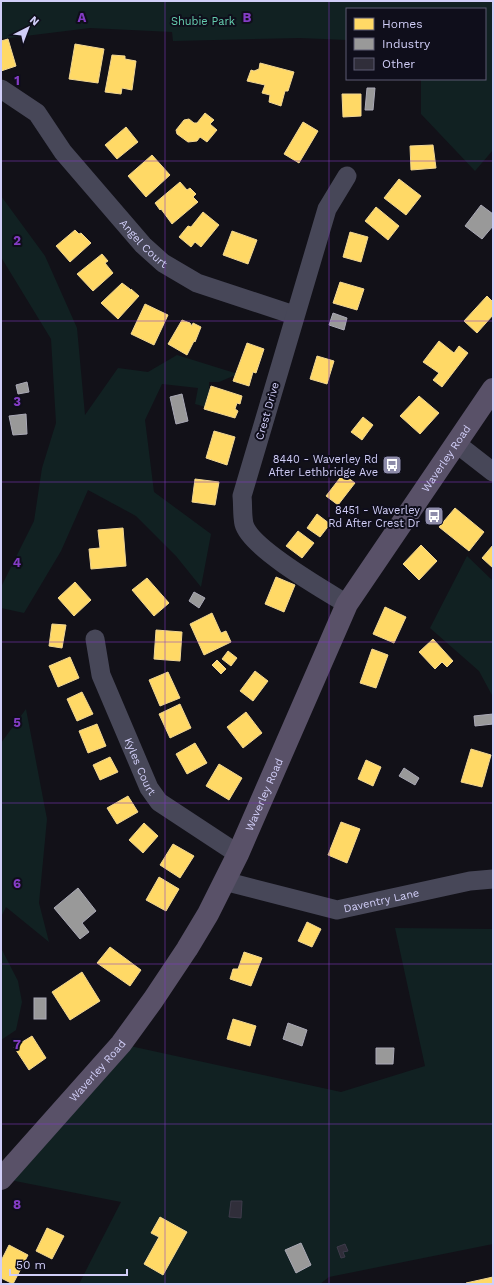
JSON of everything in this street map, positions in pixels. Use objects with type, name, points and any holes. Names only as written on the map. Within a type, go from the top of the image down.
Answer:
[{"type":"main road","name":"Waverley Road","points":[[1,1179],[130,1031],[187,949],[238,854],[347,604],[493,389]]},
{"type":"street","name":"Angel Court","points":[[1,89],[37,112],[63,152],[143,245],[163,263],[197,283],[294,316]]},
{"type":"street","name":"Crest Drive","points":[[347,176],[327,209],[294,316],[242,496],[244,524],[254,540],[284,563],[347,604]]},
{"type":"street","points":[[457,444],[493,472]]},
{"type":"street","name":"Kyles Court","points":[[95,639],[101,675],[149,788],[159,802],[238,854]]},
{"type":"street","name":"Daventry Lane","points":[[224,881],[337,910],[470,881],[493,879]]},
{"type":"green space","name":"Shubie Park","points":[[1,1],[493,1],[493,150],[475,171],[421,114],[421,80],[486,80],[486,8],[346,8],[346,40],[300,38],[173,41],[172,32],[90,28],[1,39]]},
{"type":"green space","points":[[1,196],[45,256],[77,328],[85,415],[118,368],[148,372],[177,355],[238,374],[219,382],[209,382],[209,408],[195,404],[198,388],[162,384],[145,420],[154,492],[211,534],[201,587],[176,556],[136,516],[88,490],[61,551],[24,613],[1,608],[1,587],[34,521],[42,468],[56,423],[51,339],[1,257]]},
{"type":"green space","points":[[467,556],[493,581],[493,697],[479,671],[430,628]]},
{"type":"green space","points":[[26,709],[47,819],[39,903],[49,942],[6,907],[1,917],[1,743]]},
{"type":"green space","points":[[395,928],[493,929],[493,1244],[329,1277],[320,1284],[79,1284],[121,1202],[10,1180],[130,1046],[341,1092],[425,1066]]},
{"type":"green space","points":[[1,948],[18,981],[22,1002],[16,1030],[1,1040]]},
{"type":"building: Homes","points":[[8,39],[16,66],[1,71],[1,41]]},
{"type":"building: Homes","points":[[75,44],[104,49],[98,83],[69,79]]},
{"type":"building: Homes","points":[[112,55],[125,56],[125,59],[136,61],[132,90],[122,88],[121,94],[105,92]]},
{"type":"building: Homes","points":[[260,63],[294,72],[288,91],[285,91],[281,106],[269,102],[270,95],[262,93],[265,85],[247,81],[251,70],[254,71],[259,69]]},
{"type":"building: Homes","points":[[342,94],[361,94],[361,116],[343,117]]},
{"type":"building: Homes","points":[[205,113],[214,120],[210,124],[217,130],[207,142],[200,137],[197,141],[188,142],[177,134],[176,130],[184,120],[189,119],[194,123],[197,123]]},
{"type":"building: Homes","points":[[303,122],[318,131],[299,163],[284,154]]},
{"type":"building: Homes","points":[[126,127],[138,142],[117,159],[105,145]]},
{"type":"building: Homes","points":[[433,145],[436,168],[411,170],[410,146]]},
{"type":"building: Homes","points":[[152,155],[170,175],[146,197],[128,176]]},
{"type":"building: Homes","points":[[399,179],[421,196],[406,215],[384,198]]},
{"type":"building: Homes","points":[[180,182],[187,190],[190,188],[196,194],[193,197],[198,202],[172,224],[155,203]]},
{"type":"building: Homes","points":[[376,207],[399,226],[388,240],[365,221]]},
{"type":"building: Homes","points":[[203,212],[219,225],[201,247],[195,242],[191,247],[179,237],[188,226],[191,227]]},
{"type":"building: Homes","points":[[75,230],[79,234],[81,233],[91,243],[70,262],[56,246]]},
{"type":"building: Homes","points":[[232,231],[257,240],[248,264],[223,255]]},
{"type":"building: Homes","points":[[350,232],[368,237],[361,262],[343,257]]},
{"type":"building: Homes","points":[[102,254],[108,261],[105,263],[113,273],[93,291],[77,274]]},
{"type":"building: Homes","points":[[340,282],[364,289],[357,310],[333,303]]},
{"type":"building: Homes","points":[[122,283],[130,289],[130,291],[131,289],[139,296],[118,319],[101,303]]},
{"type":"building: Homes","points":[[487,296],[493,302],[493,315],[477,333],[464,321]]},
{"type":"building: Homes","points":[[145,304],[168,315],[154,345],[131,334]]},
{"type":"building: Homes","points":[[182,320],[190,323],[192,326],[193,323],[201,327],[195,342],[194,341],[187,355],[168,344]]},
{"type":"building: Homes","points":[[439,341],[454,353],[459,346],[468,353],[442,387],[433,380],[439,373],[423,362]]},
{"type":"building: Homes","points":[[247,343],[264,349],[256,373],[253,372],[249,386],[233,381]]},
{"type":"building: Homes","points":[[317,356],[334,361],[327,384],[310,379]]},
{"type":"building: Homes","points":[[211,386],[242,396],[240,404],[237,403],[235,409],[238,411],[235,418],[204,409]]},
{"type":"building: Homes","points":[[419,396],[439,413],[420,434],[400,416]]},
{"type":"building: Homes","points":[[363,417],[373,425],[362,440],[351,432]]},
{"type":"building: Homes","points":[[214,431],[235,437],[227,465],[206,458]]},
{"type":"building: Homes","points":[[343,474],[355,483],[338,505],[326,496]]},
{"type":"building: Homes","points":[[195,479],[219,482],[215,505],[192,502]]},
{"type":"building: Homes","points":[[455,508],[484,532],[469,551],[439,527]]},
{"type":"building: Homes","points":[[317,514],[330,524],[320,537],[307,528]]},
{"type":"building: Homes","points":[[123,528],[126,566],[91,569],[89,549],[100,548],[98,530]]},
{"type":"building: Homes","points":[[298,531],[314,543],[302,558],[286,546]]},
{"type":"building: Homes","points":[[421,545],[437,561],[419,580],[403,564]]},
{"type":"building: Homes","points":[[493,545],[493,568],[482,558]]},
{"type":"building: Homes","points":[[276,577],[295,585],[284,612],[265,604]]},
{"type":"building: Homes","points":[[147,578],[169,603],[154,616],[132,590]]},
{"type":"building: Homes","points":[[75,582],[91,600],[74,616],[58,598]]},
{"type":"building: Homes","points":[[385,607],[406,617],[394,643],[373,634]]},
{"type":"building: Homes","points":[[212,613],[221,633],[226,631],[231,642],[204,655],[190,624]]},
{"type":"building: Homes","points":[[52,624],[66,625],[62,648],[49,646]]},
{"type":"building: Homes","points":[[156,630],[182,632],[180,661],[154,659]]},
{"type":"building: Homes","points":[[433,639],[453,661],[447,667],[442,662],[435,669],[419,652]]},
{"type":"building: Homes","points":[[372,649],[388,655],[376,688],[360,683]]},
{"type":"building: Homes","points":[[228,651],[237,658],[231,666],[222,659]]},
{"type":"building: Homes","points":[[70,657],[79,678],[58,687],[49,666]]},
{"type":"building: Homes","points":[[217,660],[226,669],[221,674],[212,665]]},
{"type":"building: Homes","points":[[255,671],[268,681],[253,701],[240,691]]},
{"type":"building: Homes","points":[[168,672],[180,698],[160,706],[149,680]]},
{"type":"building: Homes","points":[[82,692],[93,714],[77,721],[67,699]]},
{"type":"building: Homes","points":[[180,704],[191,728],[170,738],[159,714]]},
{"type":"building: Homes","points":[[246,712],[262,733],[243,748],[227,727]]},
{"type":"building: Homes","points":[[97,724],[106,746],[88,753],[79,731]]},
{"type":"building: Homes","points":[[195,743],[207,763],[187,774],[176,754]]},
{"type":"building: Homes","points":[[471,749],[491,755],[482,787],[461,782]]},
{"type":"building: Homes","points":[[110,757],[118,772],[100,780],[93,765]]},
{"type":"building: Homes","points":[[366,760],[381,767],[373,786],[358,779]]},
{"type":"building: Homes","points":[[219,764],[242,778],[229,800],[206,786]]},
{"type":"building: Homes","points":[[128,796],[138,812],[117,824],[107,808]]},
{"type":"building: Homes","points":[[341,822],[360,829],[347,863],[328,855]]},
{"type":"building: Homes","points":[[144,823],[158,836],[143,853],[129,840]]},
{"type":"building: Homes","points":[[173,844],[194,856],[180,878],[160,865]]},
{"type":"building: Homes","points":[[159,877],[179,889],[166,911],[146,900]]},
{"type":"building: Homes","points":[[307,922],[321,929],[312,947],[298,941]]},
{"type":"building: Homes","points":[[110,947],[141,970],[130,986],[97,963]]},
{"type":"building: Homes","points":[[244,952],[262,958],[251,986],[230,979],[233,969],[238,969]]},
{"type":"building: Homes","points":[[82,972],[100,1001],[70,1020],[52,992]]},
{"type":"building: Homes","points":[[233,1019],[256,1026],[250,1046],[227,1039]]},
{"type":"building: Homes","points":[[32,1036],[46,1058],[29,1070],[14,1047]]},
{"type":"building: Homes","points":[[160,1217],[187,1232],[163,1275],[144,1264],[159,1237],[151,1233]]},
{"type":"building: Homes","points":[[47,1228],[64,1236],[52,1259],[36,1251]]},
{"type":"building: Homes","points":[[9,1245],[28,1255],[13,1284],[1,1278],[1,1261]]},
{"type":"building: Homes","points":[[493,1277],[493,1284],[466,1284],[466,1283]]},
{"type":"building: Industry","points":[[367,88],[375,88],[373,110],[365,110]]},
{"type":"building: Industry","points":[[481,205],[493,214],[493,226],[482,239],[465,226]]},
{"type":"building: Industry","points":[[333,313],[347,318],[344,330],[329,325]]},
{"type":"building: Industry","points":[[27,382],[29,392],[18,394],[16,385]]},
{"type":"building: Industry","points":[[182,394],[188,421],[176,424],[170,397]]},
{"type":"building: Industry","points":[[26,414],[27,434],[13,435],[9,416]]},
{"type":"building: Industry","points":[[194,592],[205,598],[199,608],[189,601]]},
{"type":"building: Industry","points":[[493,714],[493,724],[475,726],[474,716]]},
{"type":"building: Industry","points":[[404,768],[419,778],[415,785],[399,776]]},
{"type":"building: Industry","points":[[78,888],[96,911],[82,923],[89,932],[80,939],[54,908]]},
{"type":"building: Industry","points":[[34,998],[46,998],[46,1019],[34,1019]]},
{"type":"building: Industry","points":[[288,1023],[307,1030],[302,1046],[283,1039]]},
{"type":"building: Industry","points":[[376,1048],[394,1048],[393,1064],[376,1064]]},
{"type":"building: Industry","points":[[301,1243],[311,1265],[296,1273],[285,1250]]},
{"type":"building: Other","points":[[231,1201],[242,1201],[241,1218],[229,1217]]},
{"type":"building: Other","points":[[345,1244],[348,1251],[343,1252],[345,1257],[341,1258],[337,1247]]},
{"type":"place","name":"8440 - Waverley Rd After Lethbridge Ave","points":[[392,465]]},
{"type":"place","name":"8451 - Waverley Rd After Crest Dr","points":[[434,516]]}]
